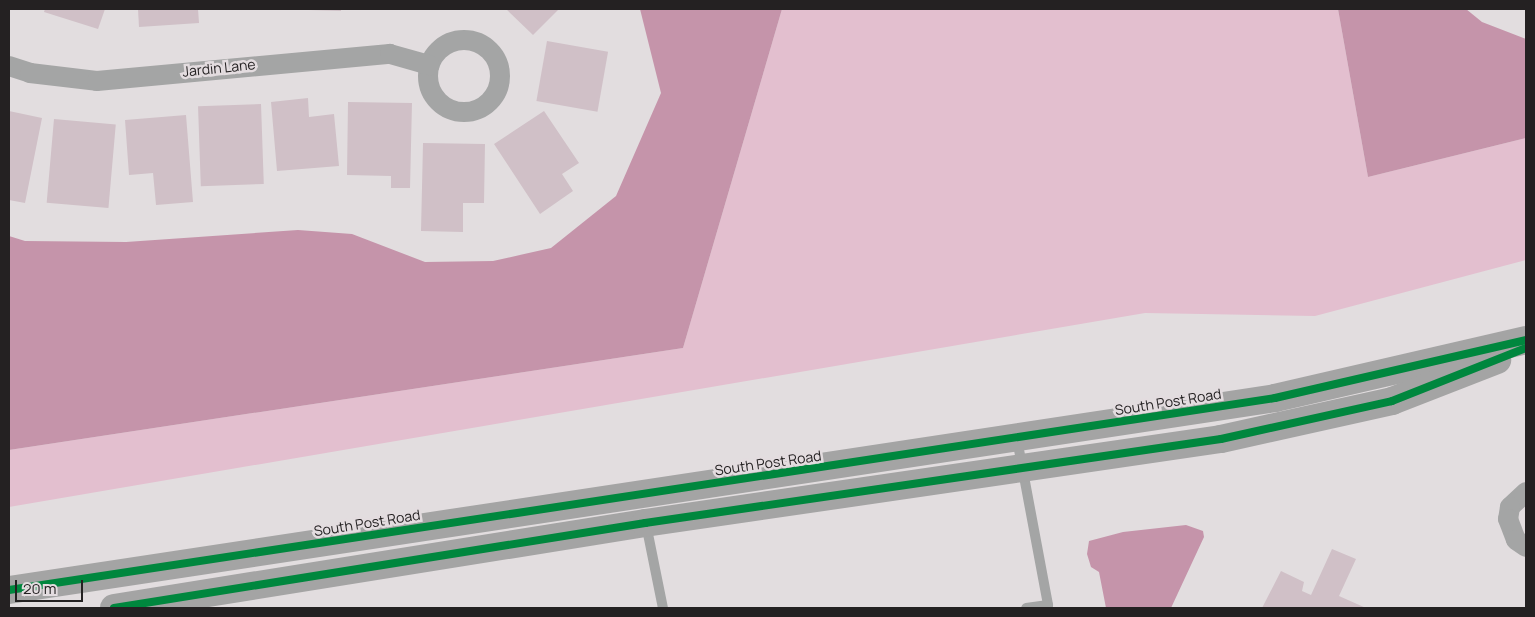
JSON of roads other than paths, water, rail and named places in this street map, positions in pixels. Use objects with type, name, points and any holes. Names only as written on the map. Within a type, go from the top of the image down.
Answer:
[{"type":"street","name":"Jardin Lane","points":[[9,66],[30,74],[97,81],[390,54],[429,65]]},
{"type":"street","name":"South Post Road","points":[[9,590],[1275,398],[1526,340]]},
{"type":"street","points":[[114,608],[645,523],[1022,468],[1338,416],[1392,401],[1526,348]]},
{"type":"street","points":[[1526,492],[1510,508],[1508,519],[1512,535],[1526,547]]},
{"type":"lane","points":[[1017,438],[1048,607],[1026,608]]},
{"type":"lane","points":[[645,523],[663,608]]}]
